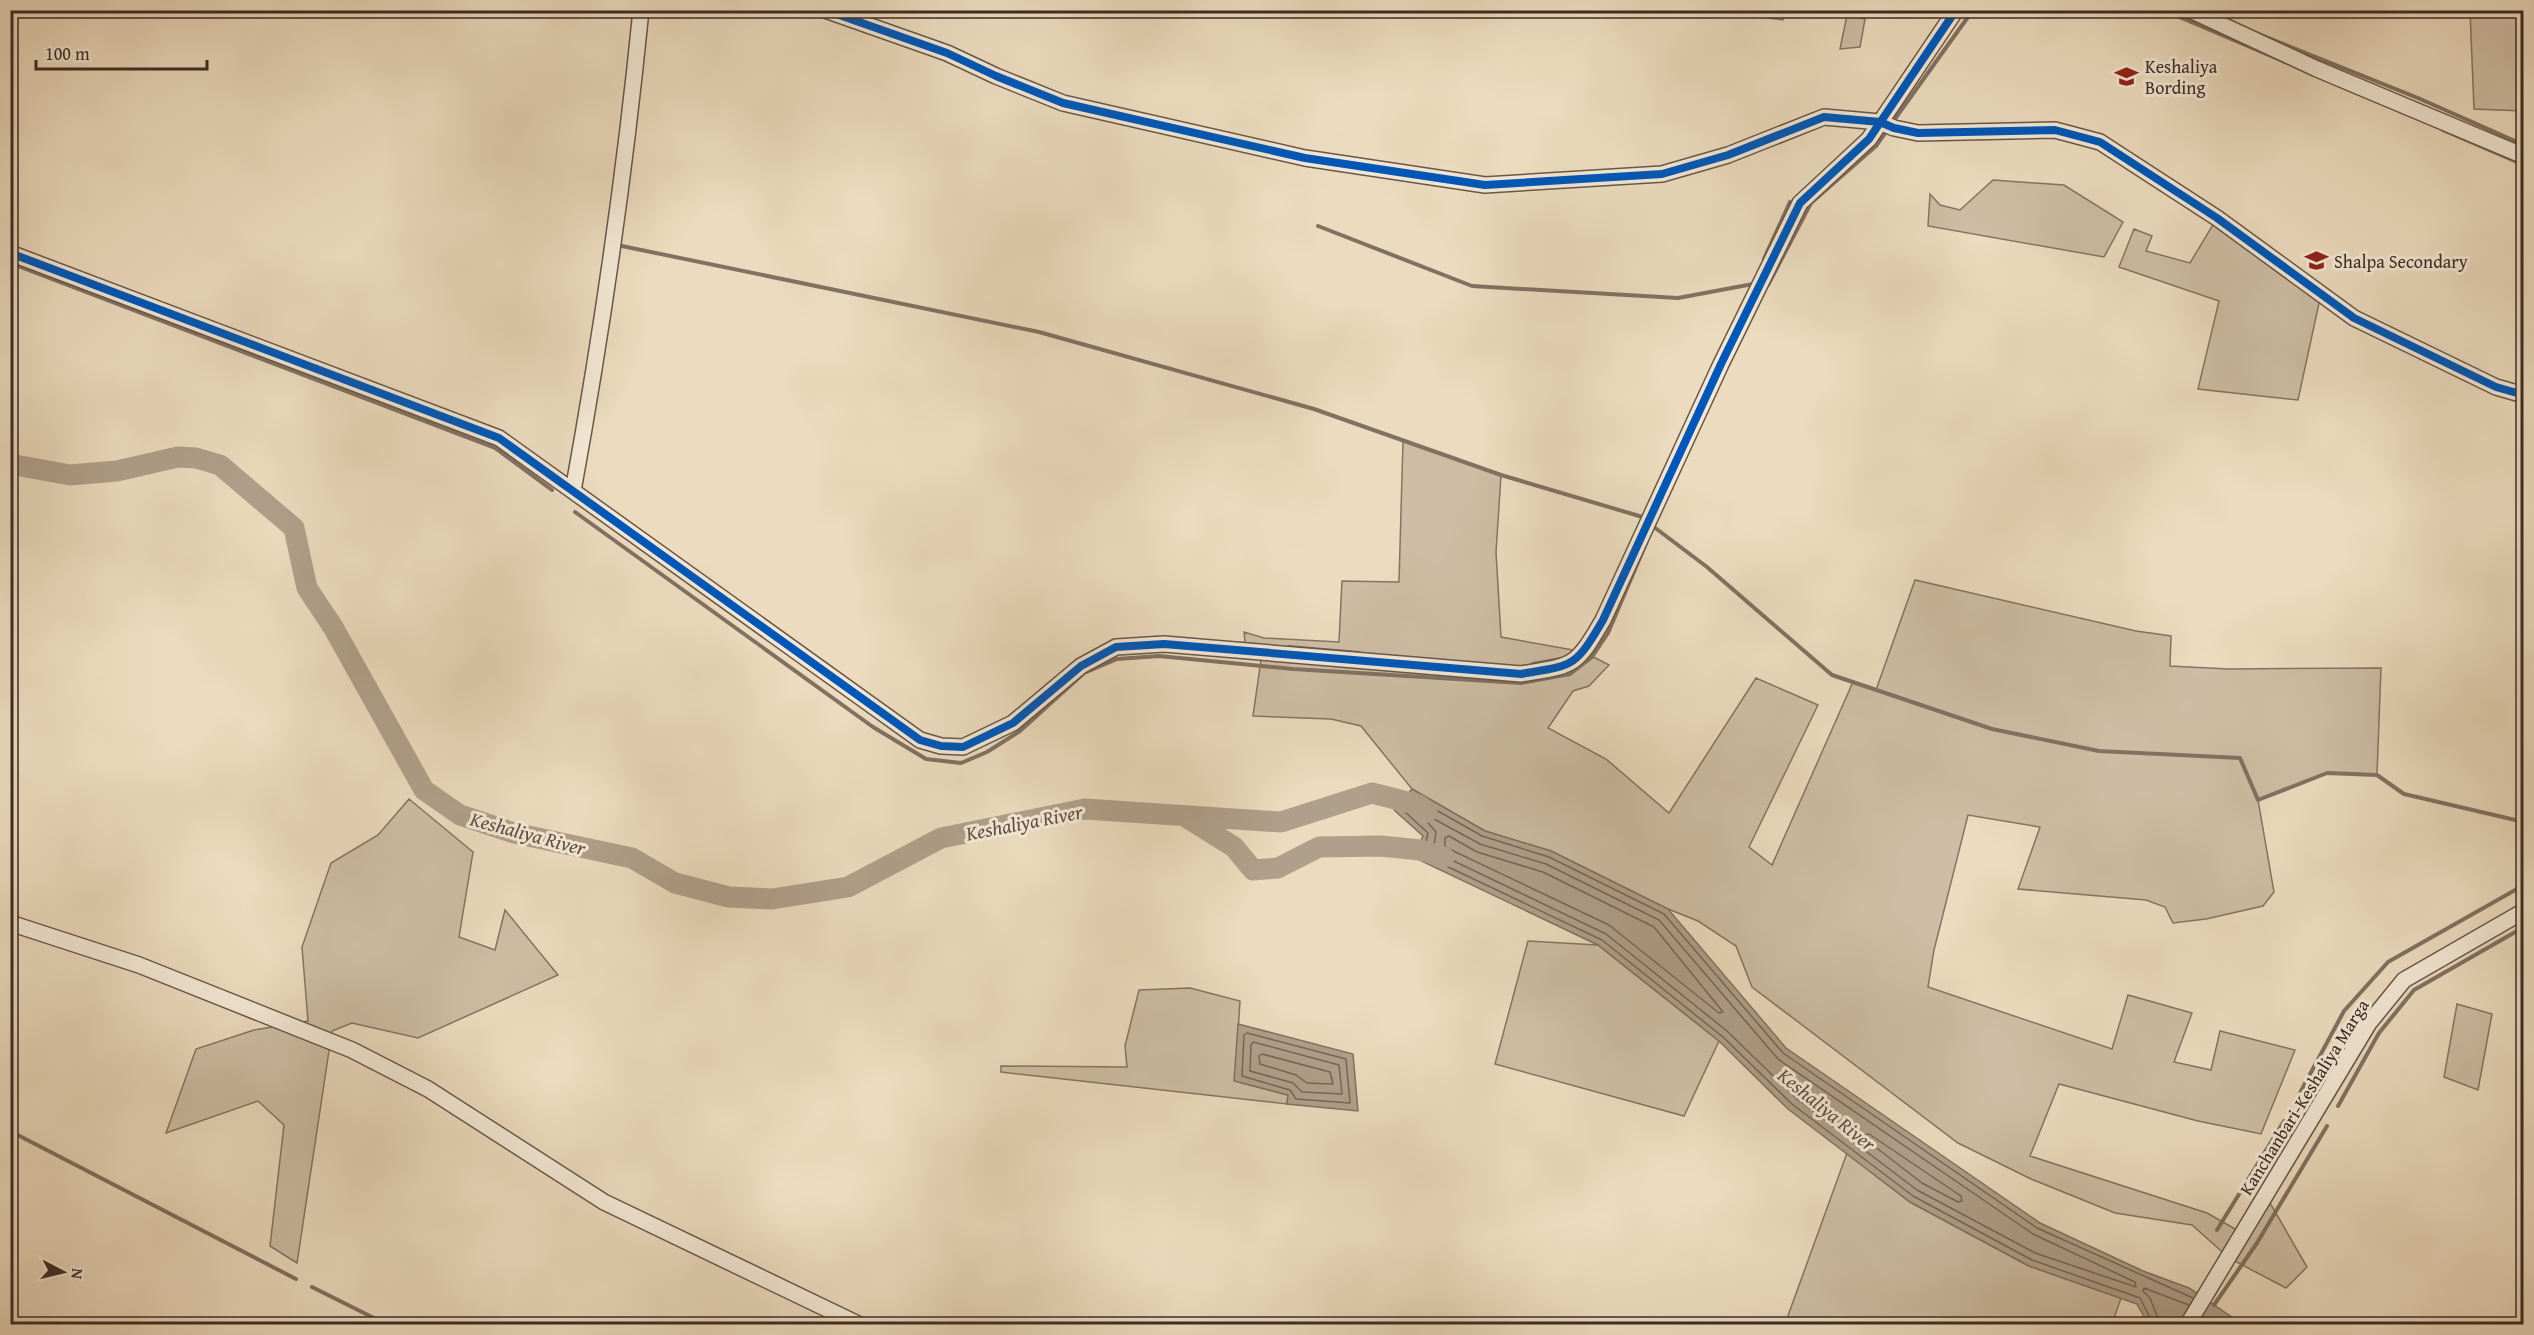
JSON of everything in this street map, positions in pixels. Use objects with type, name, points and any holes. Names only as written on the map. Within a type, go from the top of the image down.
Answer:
[{"type":"street","points":[[573,491],[595,369],[624,168],[641,10]]},
{"type":"street","points":[[825,10],[947,53],[1063,103],[1305,158],[1485,185],[1662,174],[1728,156],[1824,117],[1887,125],[1918,133],[2055,130],[2100,142],[2217,218],[2354,318],[2496,387],[2523,395]]},
{"type":"street","points":[[10,253],[498,438],[920,740],[941,746],[963,747],[1013,723],[1081,666],[1116,647],[1164,644],[1521,674],[1565,667],[1584,652],[1603,620],[1721,364],[1800,203],[1887,125],[1956,10]]},
{"type":"street","points":[[2190,10],[2317,69],[2523,156]]},
{"type":"street","name":"Kanchanbari-Keshaliya Marga","points":[[2188,1324],[2369,1023],[2404,980],[2523,911]]},
{"type":"street","points":[[10,923],[139,965],[352,1050],[428,1089],[604,1202],[858,1324]]},
{"type":"shaded area","points":[[1762,11],[1784,11],[1783,20],[1761,17]]},
{"type":"shaded area","points":[[2470,11],[2523,11],[2523,111],[2474,109]]},
{"type":"shaded area","points":[[1847,15],[1865,19],[1860,47],[1840,49]]},
{"type":"shaded area","points":[[1993,180],[2064,185],[2123,222],[2104,257],[1928,226],[1930,194],[1940,205],[1960,210]]},
{"type":"shaded area","points":[[2217,218],[2321,294],[2298,400],[2198,389],[2219,301],[2119,267],[2134,229],[2152,236],[2146,251],[2190,263]]},
{"type":"shaded area","points":[[1403,441],[1501,475],[1496,552],[1501,637],[1584,652],[1609,665],[1589,686],[1573,691],[1548,728],[1606,759],[1669,813],[1756,678],[1818,705],[1749,847],[1772,865],[1853,682],[1876,690],[1915,580],[2136,631],[2171,636],[2170,666],[2228,669],[2381,668],[2377,775],[2327,773],[2258,800],[2274,892],[2263,906],[2206,919],[2173,923],[2165,907],[2146,900],[2018,889],[2040,827],[1968,815],[1934,950],[1928,987],[2112,1049],[2128,995],[2192,1013],[2174,1062],[2211,1070],[2220,1031],[2295,1050],[2261,1134],[2198,1121],[2059,1084],[2030,1156],[2207,1213],[2244,1234],[2266,1196],[2307,1267],[2286,1288],[2229,1258],[2192,1225],[2115,1213],[2031,1179],[1958,1143],[1752,987],[1736,946],[1698,921],[1668,909],[1551,851],[1485,831],[1412,789],[1361,726],[1331,719],[1253,716],[1262,653],[1246,652],[1244,632],[1264,638],[1339,642],[1342,581],[1399,582]]},
{"type":"shaded area","points":[[409,799],[473,852],[459,937],[495,950],[505,910],[558,975],[418,1038],[352,1023],[332,1031],[297,1263],[270,1246],[284,1125],[258,1101],[166,1133],[196,1049],[254,1030],[308,1021],[302,947],[331,863],[378,835]]},
{"type":"shaded area","points":[[1528,941],[1598,945],[1719,1041],[1684,1116],[1495,1064]]},
{"type":"shaded area","points":[[1190,988],[1240,1001],[1235,1081],[1288,1095],[1287,1104],[1001,1072],[1001,1066],[1127,1067],[1125,1046],[1139,990]]},
{"type":"shaded area","points":[[2457,1004],[2492,1014],[2478,1090],[2444,1077]]},
{"type":"shaded area","points":[[1847,1153],[1910,1202],[2029,1266],[2121,1298],[2112,1324],[1785,1324]]},
{"type":"water","points":[[1412,789],[1485,831],[1551,851],[1668,909],[1786,1048],[2040,1223],[2143,1271],[2189,1288],[2242,1324],[2148,1324],[2137,1304],[2029,1266],[1910,1202],[1788,1109],[1719,1041],[1598,945],[1413,857],[1423,836],[1394,810]]},
{"type":"water","points":[[1238,1024],[1353,1054],[1358,1111],[1287,1104],[1288,1095],[1234,1081]]},
{"type":"waterway","points":[[1892,123],[1973,10]]},
{"type":"waterway","points":[[2163,10],[2290,64]]},
{"type":"waterway","points":[[2256,33],[2418,98],[2524,145]]},
{"type":"waterway","points":[[1768,285],[1811,203],[1876,146],[1888,129]]},
{"type":"waterway","points":[[2443,130],[2524,165]]},
{"type":"waterway","points":[[1764,259],[1790,202]]},
{"type":"waterway","points":[[1318,226],[1472,286],[1678,298],[1753,284]]},
{"type":"waterway","points":[[617,245],[1039,332],[1314,409],[1501,475],[1646,518]]},
{"type":"waterway","points":[[10,263],[495,448],[552,490]]},
{"type":"waterway","name":"Keshaliya River","points":[[10,464],[70,475],[117,471],[178,457],[196,458],[220,465],[294,528],[307,588],[333,627],[424,790],[460,815],[514,833],[632,858],[675,883],[729,897],[772,899],[848,887],[941,838],[1085,809],[1281,822],[1372,793],[1419,805],[1427,812]]},
{"type":"waterway","points":[[575,512],[873,727],[926,759],[961,763],[987,752],[1020,731],[1084,673],[1117,659],[1159,656],[1293,669],[1521,683],[1570,674],[1592,657],[1608,633],[1647,541]]},
{"type":"waterway","points":[[1654,527],[1707,567],[1832,675],[1992,729],[2099,751],[2240,758],[2258,800],[2327,773],[2377,775],[2404,794],[2524,822]]},
{"type":"waterway","points":[[1289,647],[1359,653]]},
{"type":"waterway","points":[[1533,664],[1561,659]]},
{"type":"waterway","name":"Keshaliya River","points":[[1186,817],[1234,847],[1253,870],[1278,868],[1319,847],[1381,846],[1420,850],[1444,857]]},
{"type":"waterway","points":[[2294,1104],[2344,1011],[2388,962],[2524,885]]},
{"type":"waterway","points":[[2338,1106],[2379,1033],[2414,990],[2524,927]]},
{"type":"waterway","points":[[2217,1230],[2284,1121]]},
{"type":"waterway","points":[[2214,1305],[2257,1243],[2327,1126]]},
{"type":"waterway","points":[[10,1131],[296,1279]]},
{"type":"waterway","points":[[312,1287],[386,1324]]},
{"type":"cycle path","points":[[825,10],[947,53],[1063,103],[1305,158],[1485,185],[1662,174],[1728,155],[1824,117],[1880,122],[1894,128],[1918,133],[2055,130],[2100,142],[2217,218],[2354,318],[2496,387],[2524,395]]},
{"type":"cycle path","points":[[10,253],[499,438],[920,740],[941,746],[963,747],[1013,723],[1081,666],[1116,647],[1164,644],[1521,674],[1552,669],[1571,662],[1586,647],[1603,620],[1721,364],[1800,203],[1869,139],[1956,10]]},
{"type":"place","name":"Keshaliya Bording","points":[[2127,76]]},
{"type":"place","name":"Shalpa Secondary","points":[[2316,261]]}]
